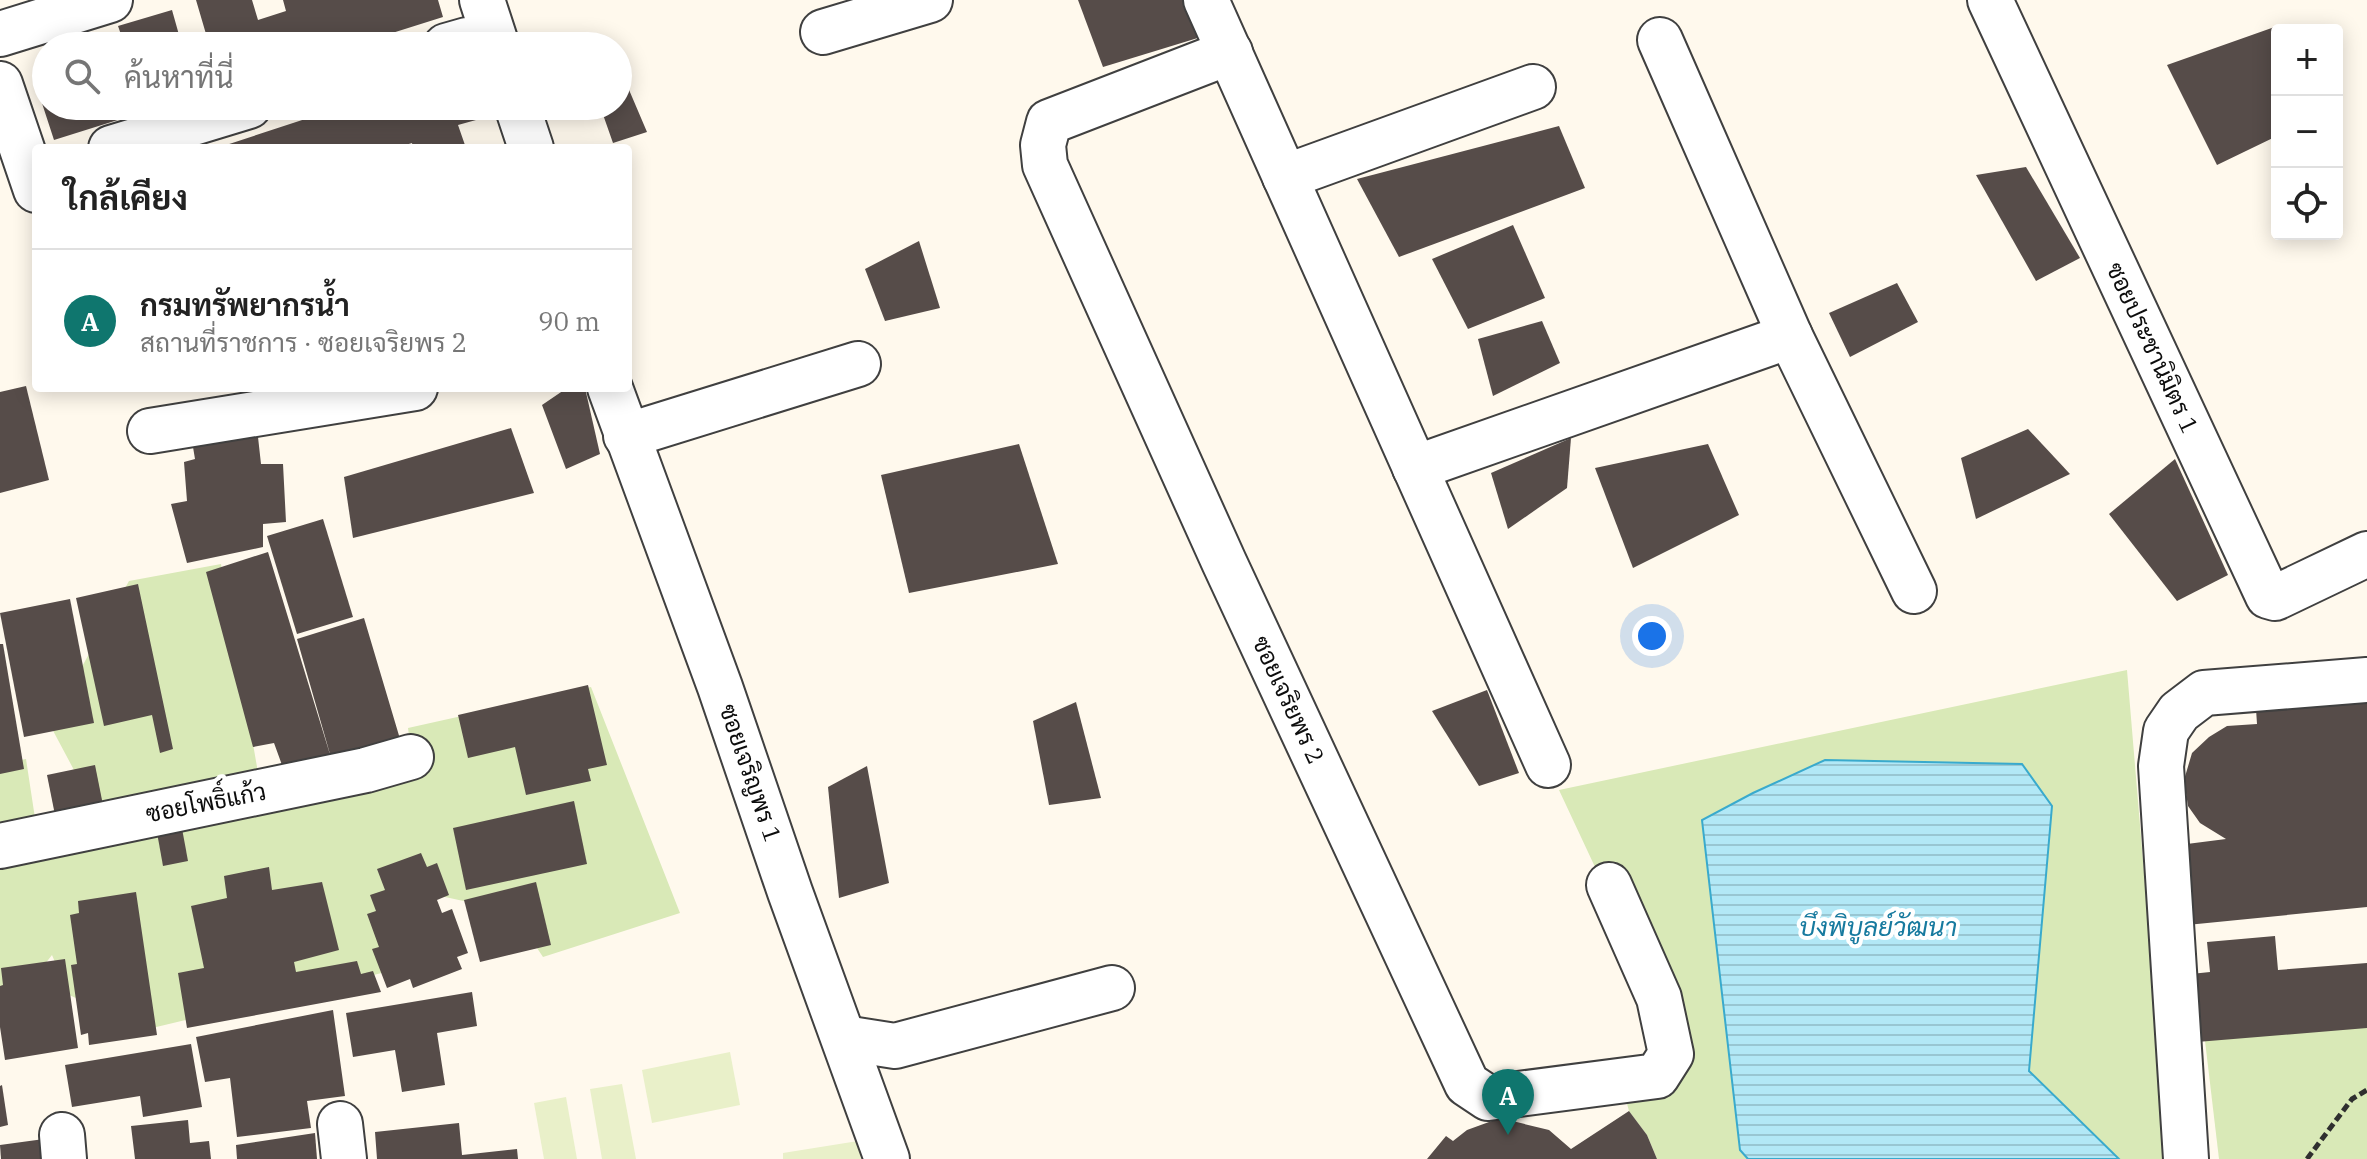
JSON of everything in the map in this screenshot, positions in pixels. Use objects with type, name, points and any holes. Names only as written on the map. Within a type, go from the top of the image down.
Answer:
[{"type":"street","points":[[0,34],[110,0]]},
{"type":"street","points":[[473,32],[482,0]]},
{"type":"street","points":[[823,32],[930,0]]},
{"type":"street","name":"ซอยประชานิมิตร 1","points":[[1990,0],[2268,596],[2275,598],[2367,554]]},
{"type":"street","points":[[1210,1],[1285,177],[1548,765]]},
{"type":"street","points":[[1660,40],[1790,336],[1914,591]]},
{"type":"street","name":"ซอยเจริยพร 2","points":[[1230,52],[1049,122],[1043,145],[1045,165],[1224,562],[1467,1084],[1488,1098],[1657,1076],[1671,1054],[1659,998],[1609,885]]},
{"type":"street","points":[[0,84],[32,172]]},
{"type":"street","points":[[1285,177],[1533,87]]},
{"type":"street","points":[[124,144],[203,120]]},
{"type":"street","points":[[522,120],[530,144]]},
{"type":"street","points":[[1415,468],[1790,336]]},
{"type":"street","points":[[626,436],[858,364]]},
{"type":"street","points":[[150,431],[390,392]]},
{"type":"street","name":"ซอยเจริญพร 1","points":[[611,392],[720,687],[887,1159]]},
{"type":"street","points":[[2186,1159],[2161,766],[2166,731],[2179,712],[2204,693],[2367,680]]},
{"type":"street","name":"ซอยโพธิ์แก้ว","points":[[0,846],[366,770],[411,757]]},
{"type":"street","points":[[844,1038],[895,1046],[1112,988]]},
{"type":"path","points":[[2307,1159],[2352,1099],[2367,1090]]},
{"type":"green space","points":[[221,564],[259,778],[410,743],[408,728],[591,687],[680,913],[543,957],[513,912],[427,893],[411,966],[148,1029],[69,995],[52,955],[0,1021],[0,764],[26,759],[40,851],[91,802],[50,725],[129,581]]},
{"type":"green space","points":[[2127,670],[2168,1159],[1657,1159],[1647,1135],[1629,1111],[1621,1082],[1689,1068],[1559,790]]},
{"type":"green space","points":[[2367,1006],[2367,1159],[2219,1159],[2203,1024]]},
{"type":"green space","points":[[730,1052],[740,1105],[652,1123],[642,1070]]},
{"type":"green space","points":[[622,1084],[636,1159],[602,1159],[590,1089]]},
{"type":"green space","points":[[566,1097],[577,1159],[544,1159],[534,1103]]},
{"type":"green space","points":[[858,1141],[861,1159],[783,1159],[783,1153]]},
{"type":"water","name":"บึงพิบูลย์วัฒนา","points":[[1825,760],[2022,764],[2052,806],[2029,1071],[2119,1159],[1748,1159],[1740,1150],[1702,820]]},
{"type":"building","points":[[196,0],[252,0],[258,20],[286,11],[283,0],[438,0],[443,17],[395,32],[205,32]]},
{"type":"building","points":[[1078,0],[1185,0],[1201,37],[1103,67]]},
{"type":"building","points":[[172,10],[178,32],[120,32],[118,26]]},
{"type":"building","points":[[2271,28],[2271,139],[2217,165],[2167,65]]},
{"type":"building","points":[[632,97],[647,132],[613,143],[605,120],[632,120]]},
{"type":"building","points":[[47,120],[118,120],[54,140]]},
{"type":"building","points":[[302,120],[476,120],[458,125],[465,144],[229,144]]},
{"type":"building","points":[[1559,126],[1585,188],[1399,257],[1357,179]]},
{"type":"building","points":[[2026,167],[2080,258],[2036,281],[1976,175]]},
{"type":"building","points":[[1513,225],[1545,298],[1468,329],[1432,259]]},
{"type":"building","points":[[919,241],[940,308],[885,321],[865,269]]},
{"type":"building","points":[[1897,283],[1918,322],[1850,357],[1829,313]]},
{"type":"building","points":[[1542,321],[1560,363],[1493,396],[1478,339]]},
{"type":"building","points":[[26,386],[49,480],[0,493],[0,392]]},
{"type":"building","points":[[561,392],[586,392],[600,454],[566,469],[542,405]]},
{"type":"building","points":[[511,428],[534,493],[353,538],[344,477]]},
{"type":"building","points":[[2028,429],[2070,474],[1976,519],[1961,458]]},
{"type":"building","points":[[258,437],[261,464],[283,464],[286,522],[263,524],[263,547],[187,563],[171,504],[187,501],[184,462],[195,459],[193,447]]},
{"type":"building","points":[[1571,438],[1567,488],[1508,529],[1491,473]]},
{"type":"building","points":[[1019,444],[1058,564],[909,593],[881,475]]},
{"type":"building","points":[[1708,444],[1739,515],[1633,568],[1595,468]]},
{"type":"building","points":[[2175,459],[2228,575],[2177,601],[2109,514]]},
{"type":"building","points":[[323,519],[353,617],[297,634],[267,536]]},
{"type":"building","points":[[268,552],[332,761],[297,639],[364,618],[403,749],[286,776],[274,743],[253,747],[206,572]]},
{"type":"building","points":[[138,584],[173,749],[160,753],[152,715],[104,726],[76,598]]},
{"type":"building","points":[[70,599],[94,723],[24,737],[0,613]]},
{"type":"building","points":[[0,644],[3,644],[24,769],[0,774]]},
{"type":"building","points":[[588,685],[607,765],[588,769],[591,781],[526,795],[515,747],[468,758],[458,715]]},
{"type":"building","points":[[1487,690],[1519,773],[1479,786],[1432,711]]},
{"type":"building","points":[[2367,699],[2367,907],[2187,925],[2179,845],[2226,839],[2200,823],[2188,806],[2184,780],[2192,753],[2227,726],[2257,724],[2256,709]]},
{"type":"building","points":[[1076,702],[1101,798],[1049,805],[1033,721]]},
{"type":"building","points":[[95,765],[104,810],[56,820],[47,775]]},
{"type":"building","points":[[867,766],[889,883],[839,898],[828,787]]},
{"type":"building","points":[[574,801],[587,864],[466,890],[453,828]]},
{"type":"building","points":[[181,823],[188,861],[163,866],[156,827]]},
{"type":"building","points":[[421,853],[427,867],[437,863],[449,895],[437,900],[442,913],[452,909],[468,953],[457,957],[462,969],[413,988],[410,979],[387,988],[372,949],[379,947],[367,914],[376,911],[370,895],[385,890],[377,869]]},
{"type":"building","points":[[269,867],[272,890],[322,882],[339,950],[294,962],[296,972],[357,961],[361,974],[373,971],[381,992],[187,1028],[178,973],[204,968],[191,906],[227,898],[224,876]]},
{"type":"building","points":[[536,882],[551,945],[480,962],[464,900]]},
{"type":"building","points":[[136,892],[157,1035],[89,1045],[88,1033],[81,1035],[71,965],[77,964],[70,915],[79,913],[78,901]]},
{"type":"building","points":[[2275,936],[2278,970],[2367,963],[2367,1028],[2197,1042],[2191,974],[2210,972],[2207,942]]},
{"type":"building","points":[[65,959],[78,1048],[5,1060],[0,1027],[1,968]]},
{"type":"building","points":[[472,992],[477,1026],[437,1033],[445,1085],[402,1092],[395,1050],[353,1057],[346,1013]]},
{"type":"building","points":[[333,1010],[345,1096],[307,1101],[311,1128],[237,1137],[230,1078],[205,1082],[196,1037]]},
{"type":"building","points":[[191,1044],[202,1107],[143,1117],[140,1096],[72,1107],[65,1065]]},
{"type":"building","points":[[0,1086],[8,1125],[0,1127]]},
{"type":"building","points":[[1629,1111],[1647,1135],[1657,1159],[1427,1159],[1446,1136],[1453,1141],[1467,1130],[1500,1118],[1549,1130],[1571,1149]]},
{"type":"building","points":[[188,1120],[190,1143],[209,1141],[211,1159],[135,1159],[131,1126]]},
{"type":"building","points":[[459,1123],[462,1155],[517,1149],[518,1159],[377,1159],[375,1132]]},
{"type":"building","points":[[315,1133],[317,1159],[237,1159],[236,1145]]},
{"type":"building","points":[[44,1139],[47,1159],[1,1159],[0,1145]]},
{"type":"place","name":"กรมทรัพยากรน้ำ","points":[[1508,1135]]}]
